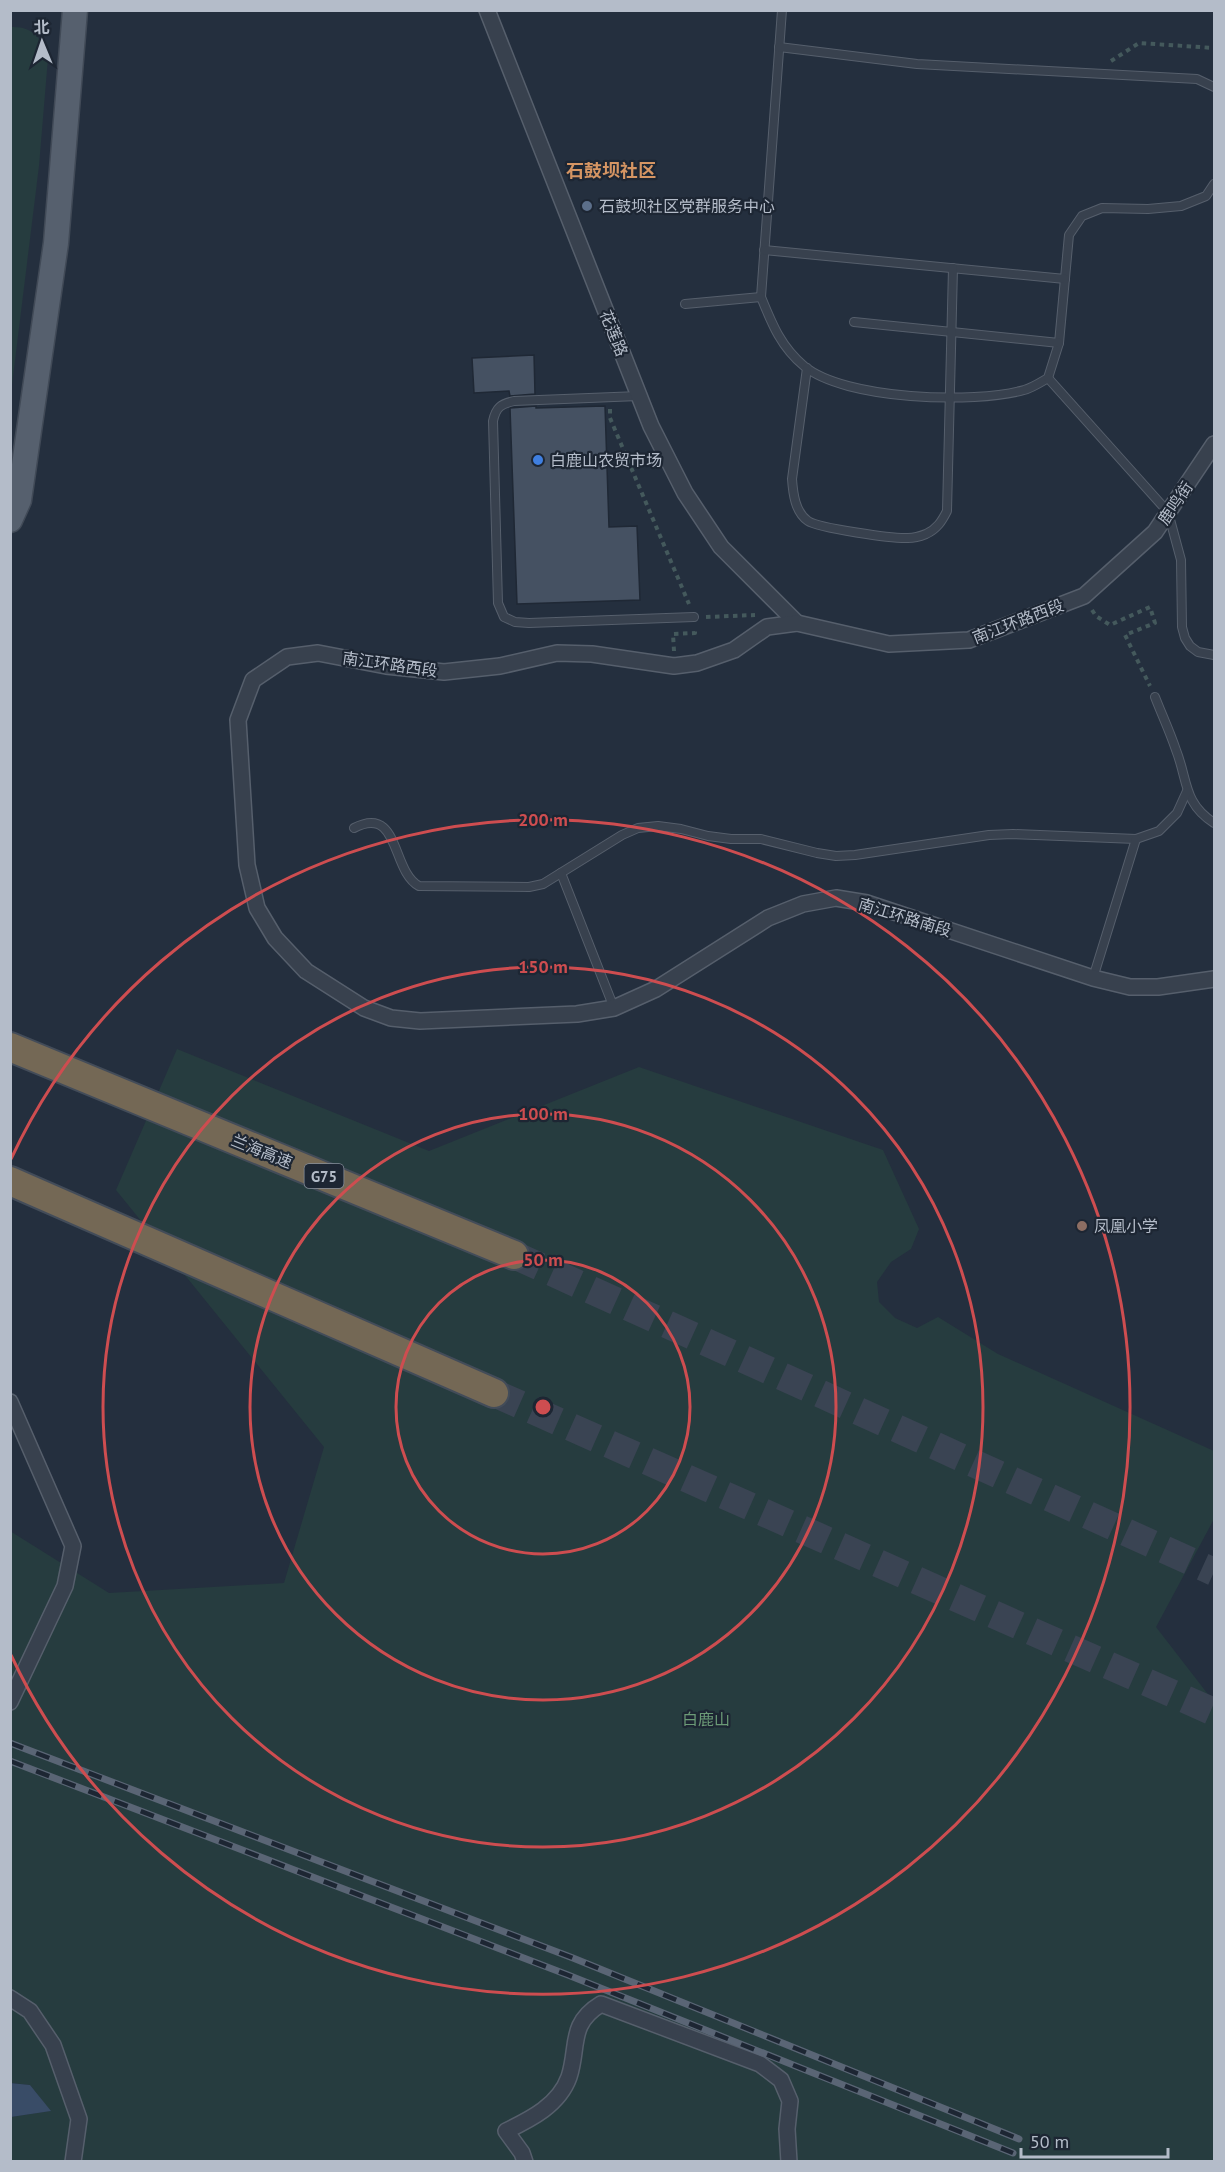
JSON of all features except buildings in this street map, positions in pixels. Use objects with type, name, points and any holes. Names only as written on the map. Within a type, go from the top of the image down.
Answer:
[{"type":"highway","name":"兰海高速","points":[[10,1047],[514,1255]]},
{"type":"highway","points":[[10,1181],[494,1393]]},
{"type":"main road","points":[[10,520],[19,500],[56,243],[75,10]]},
{"type":"street","name":"花莲路","points":[[487,10],[651,426],[685,493],[721,547],[797,623]]},
{"type":"street","name":"鹿鸣街","points":[[1155,532],[1215,444]]},
{"type":"street","name":"南江环路西段","points":[[614,1008],[578,1014],[544,1016],[420,1021],[391,1018],[364,1008],[306,970],[275,938],[257,908],[248,866],[238,720],[253,680],[287,657],[318,653],[386,666],[444,672],[500,666],[557,653],[592,654],[674,666],[697,663],[734,650],[767,627],[797,623],[889,645],[969,640],[1084,596],[1155,532]]},
{"type":"street","name":"南江环路南段","points":[[614,1008],[656,989],[768,918],[803,904],[836,898],[867,903],[1093,978],[1130,987],[1158,987],[1215,979]]},
{"type":"street","points":[[10,1402],[73,1546],[65,1586],[10,1702]]},
{"type":"street","points":[[10,1998],[30,2011],[53,2045],[79,2119],[74,2162]]},
{"type":"street","points":[[525,2162],[522,2153],[506,2131],[536,2116],[555,2098],[569,2078],[576,2034],[588,2011],[601,2004],[760,2064],[781,2080],[790,2101],[787,2129],[789,2162]]},
{"type":"lane","points":[[782,10],[761,297],[771,323],[787,351],[807,368],[835,381],[873,392],[930,398],[982,396],[1025,390],[1048,378],[1059,343],[1069,235],[1082,216],[1102,208],[1148,209],[1180,206],[1206,196],[1215,184]]},
{"type":"lane","points":[[779,47],[917,64],[1197,79],[1215,87]]},
{"type":"lane","points":[[764,250],[1065,279]]},
{"type":"lane","points":[[807,368],[792,479],[793,496],[799,511],[808,521],[823,527],[909,538],[926,534],[940,524],[947,511],[954,268]]},
{"type":"lane","points":[[685,304],[761,297]]},
{"type":"lane","points":[[854,322],[1059,343]]},
{"type":"lane","points":[[1048,378],[1168,512],[1181,560],[1182,627],[1185,638],[1198,652],[1215,655]]},
{"type":"lane","points":[[639,396],[514,401],[503,403],[496,410],[493,421],[498,603],[504,617],[515,622],[694,617]]},
{"type":"lane","points":[[1155,697],[1178,753],[1187,791],[1196,807],[1215,823]]},
{"type":"lane","points":[[354,828],[364,823],[374,822],[382,825],[389,834],[408,877],[419,886],[529,887],[543,884],[622,835],[638,828],[658,826],[716,837],[761,839],[836,856],[1005,834],[1136,839],[1159,831],[1177,813],[1187,791]]},
{"type":"lane","points":[[1093,978],[1136,839]]},
{"type":"lane","points":[[561,873],[614,1008]]},
{"type":"path","points":[[1093,74],[1139,43],[1215,48]]},
{"type":"path","points":[[592,398],[595,404],[609,403],[610,418],[694,617],[695,633],[673,634],[674,666]]},
{"type":"path","points":[[1084,596],[1096,616],[1110,625],[1149,607],[1155,622],[1125,635],[1155,697]]},
{"type":"path","points":[[694,617],[765,614],[797,623]]},
{"type":"green space","points":[[11,27],[19,27],[36,35],[48,58],[39,166],[11,393]]},
{"type":"green space","name":"白鹿山","points":[[177,1049],[429,1151],[639,1067],[883,1150],[919,1229],[911,1249],[891,1262],[877,1282],[879,1302],[895,1318],[917,1328],[938,1317],[998,1354],[1214,1451],[1214,1519],[1156,1627],[1214,1702],[1214,2161],[11,2161],[11,2117],[50,2111],[30,2085],[11,2083],[10,1531],[109,1593],[284,1583],[324,1447],[116,1190]]},
{"type":"water","points":[[10,2083],[30,2085],[51,2111],[11,2117]]},
{"type":"tunnel","points":[[514,1255],[1214,1572]]},
{"type":"tunnel","points":[[494,1393],[1214,1712]]},
{"type":"railway","points":[[10,1743],[573,1958],[1019,2139]]},
{"type":"railway","points":[[10,1761],[568,1975],[1013,2153]]},
{"type":"place","name":"石鼓坝社区党群服务中心","points":[[587,206]]},
{"type":"place","name":"白鹿山农贸市场","points":[[538,460]]},
{"type":"place","name":"凤凰小学","points":[[1082,1226]]},
{"type":"district","name":"石鼓坝社区","points":[[611,170]]}]
